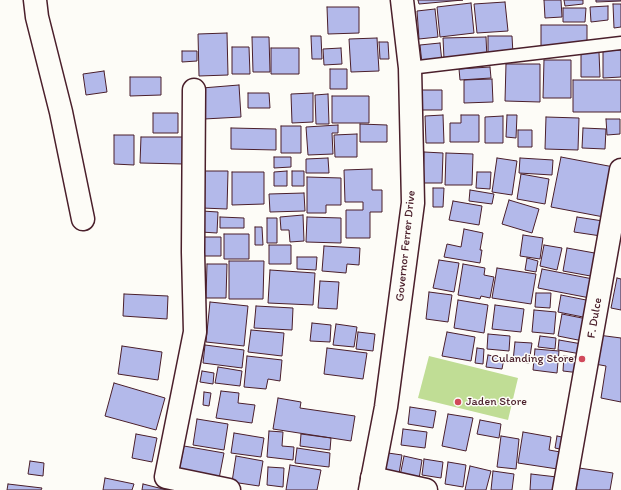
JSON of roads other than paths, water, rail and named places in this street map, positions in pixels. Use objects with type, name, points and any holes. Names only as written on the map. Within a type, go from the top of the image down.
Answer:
[{"type":"street","points":[[35,0],[37,17],[61,112],[83,219]]},
{"type":"street","name":"Governor Ferrer Drive","points":[[371,484],[386,407],[413,203],[410,68],[402,0]]},
{"type":"street","points":[[194,90],[193,252],[195,332],[166,477],[229,490]]},
{"type":"street","name":"F. Dulce","points":[[564,490],[621,170]]},
{"type":"street","points":[[371,484],[426,490]]},
{"type":"lane","points":[[410,68],[621,43]]},
{"type":"place","name":"Culanding Store","points":[[582,359]]},
{"type":"place","name":"Jaden Store","points":[[458,402]]}]
